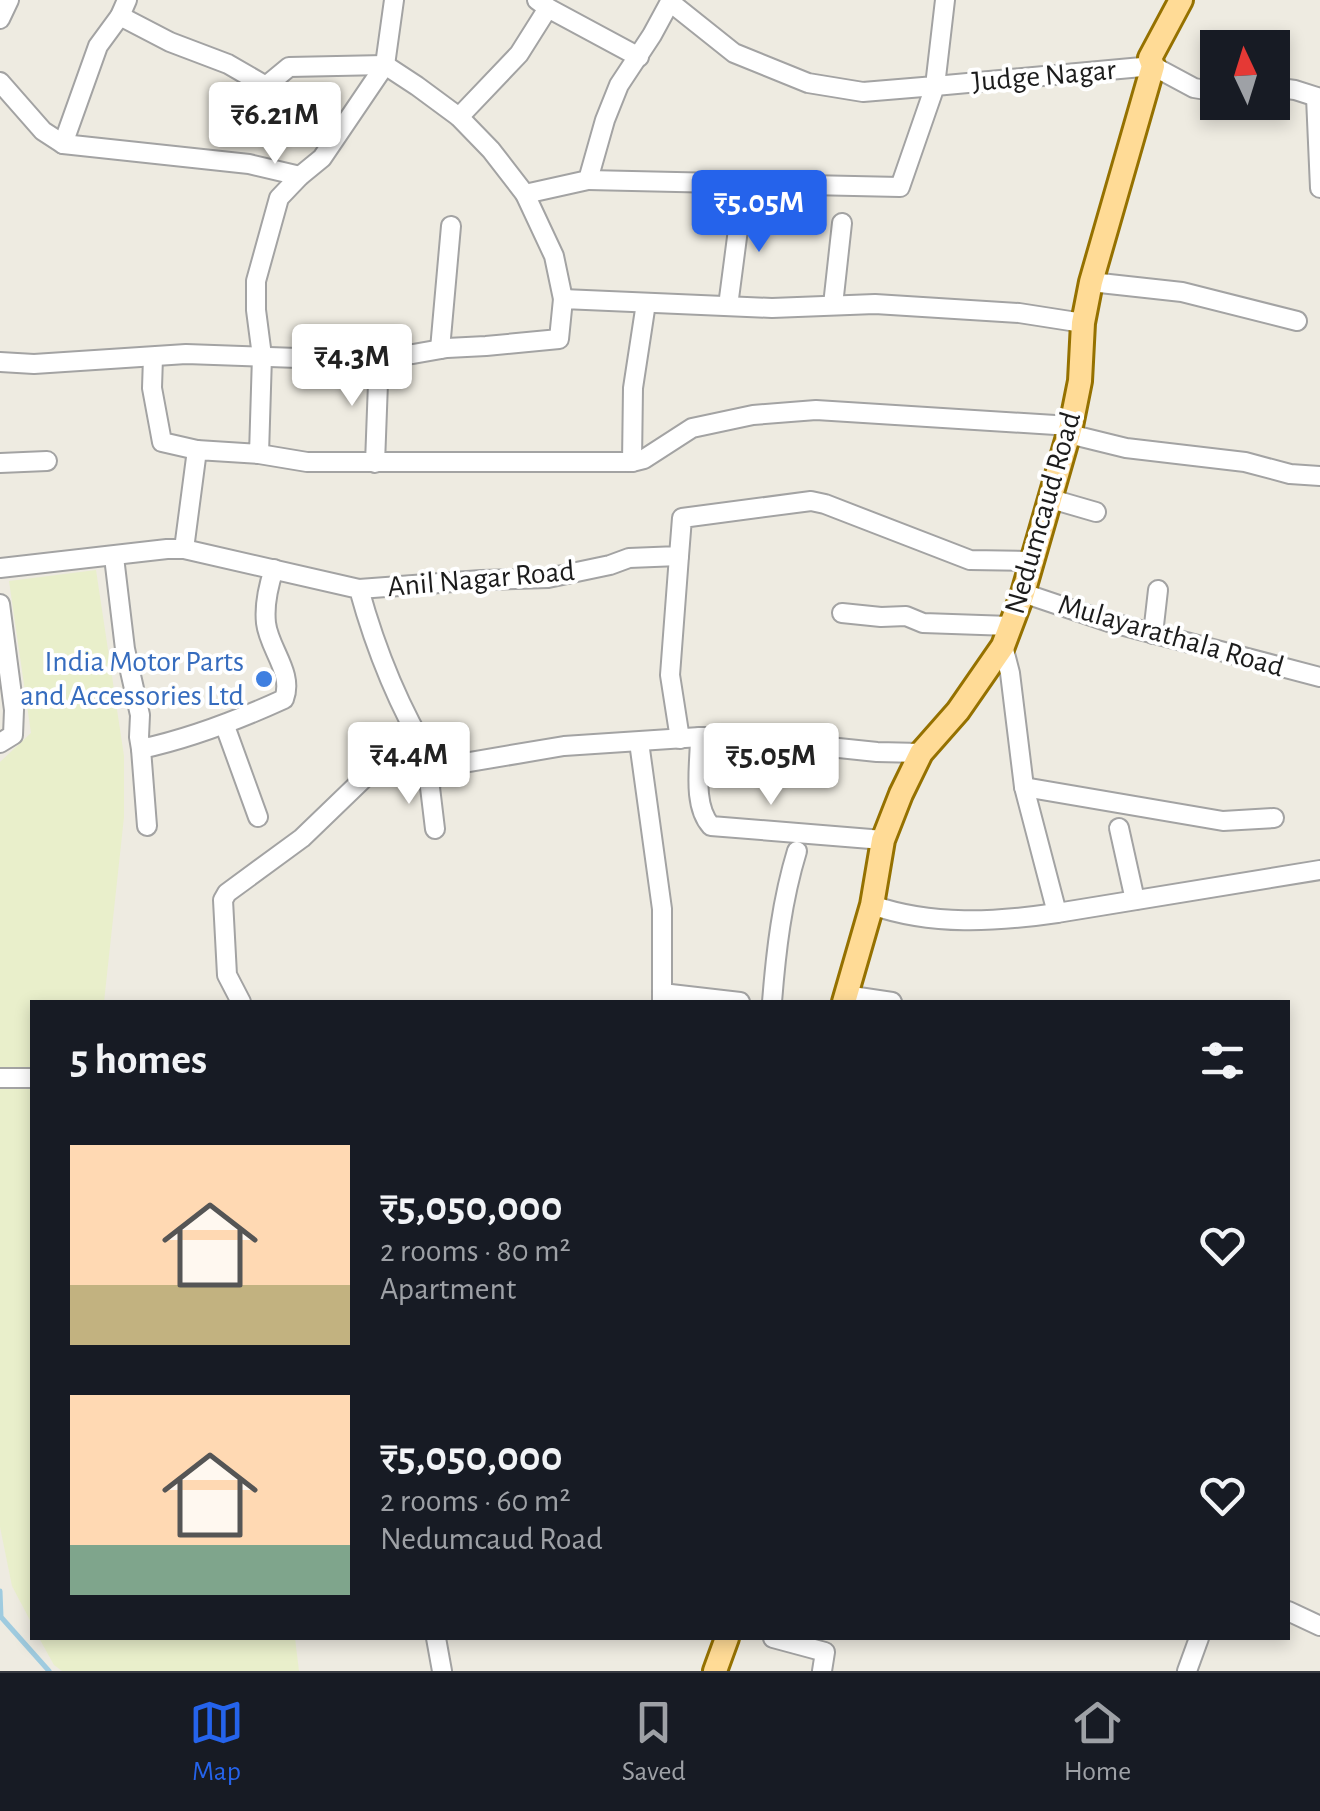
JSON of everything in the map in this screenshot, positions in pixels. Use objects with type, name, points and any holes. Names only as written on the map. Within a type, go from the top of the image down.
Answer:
[{"type":"main road","name":"Nedumcaud Road","points":[[844,999],[872,905],[883,840],[900,794],[921,753],[958,711],[1007,636],[1023,593],[1070,430],[1080,381],[1090,282],[1154,66],[1150,58],[1182,0]]},
{"type":"main road","points":[[715,1671],[726,1640]]},
{"type":"street","points":[[0,19],[9,0]]},
{"type":"street","points":[[260,454],[262,356],[256,281],[279,198],[322,158],[385,65],[394,0]]},
{"type":"street","points":[[525,194],[588,180],[900,187],[935,86],[945,0]]},
{"type":"street","points":[[588,180],[619,85],[671,1]]},
{"type":"street","name":"Judge Nagar","points":[[671,1],[734,54],[808,83],[862,92],[1154,66]]},
{"type":"street","points":[[459,117],[520,54],[542,4],[639,56]]},
{"type":"street","points":[[0,362],[34,364],[153,356],[328,359],[559,339],[564,299],[554,256],[525,194],[459,117],[385,65],[290,67],[266,86],[228,64],[170,42],[123,8],[98,46],[63,144]]},
{"type":"street","points":[[1154,66],[1200,89]]},
{"type":"street","points":[[0,82],[43,130],[63,144],[249,164],[300,176]]},
{"type":"street","points":[[1290,89],[1318,97],[1320,188]]},
{"type":"street","points":[[728,306],[742,199]]},
{"type":"street","points":[[832,305],[842,223]]},
{"type":"street","points":[[440,349],[451,226]]},
{"type":"street","points":[[1090,282],[1182,292],[1296,321]]},
{"type":"street","points":[[564,299],[772,308],[875,304],[1020,312],[1083,323]]},
{"type":"street","points":[[632,462],[633,388],[646,303]]},
{"type":"street","points":[[153,356],[152,388],[162,442],[197,450],[306,462],[632,462],[644,459],[692,428],[754,415],[816,410],[1070,430],[1126,448],[1245,462],[1290,474],[1320,476]]},
{"type":"street","points":[[375,463],[379,356]]},
{"type":"street","points":[[184,549],[197,450]]},
{"type":"street","points":[[0,463],[47,460]]},
{"type":"street","points":[[1051,499],[1096,512]]},
{"type":"street","points":[[680,738],[670,675],[682,518],[810,502],[970,560],[1032,561]]},
{"type":"street","name":"Anil Nagar Road","points":[[0,568],[184,549],[360,589],[548,578],[629,558],[679,556]]},
{"type":"street","points":[[114,556],[125,649],[140,715],[147,826]]},
{"type":"street","points":[[142,749],[224,726],[284,699],[288,689],[286,678],[266,626],[266,595],[274,569]]},
{"type":"street","points":[[360,589],[385,670],[413,732],[432,762],[446,766],[564,746],[732,737],[921,753]]},
{"type":"street","points":[[1154,634],[1158,590]]},
{"type":"street","name":"Mulayarathala Road","points":[[1023,593],[1109,622],[1320,677]]},
{"type":"street","points":[[0,604],[14,710],[13,734],[0,743]]},
{"type":"street","points":[[842,613],[906,616],[923,623],[1007,636],[1024,787],[1058,913]]},
{"type":"street","points":[[224,726],[258,816]]},
{"type":"street","points":[[240,1000],[227,975],[223,900],[227,893],[302,838],[413,732]]},
{"type":"street","points":[[700,738],[700,801],[703,818],[710,826],[883,840]]},
{"type":"street","points":[[639,742],[662,909],[662,998],[701,1000]]},
{"type":"street","points":[[436,829],[429,779],[448,774],[446,766]]},
{"type":"street","points":[[1024,787],[1223,821],[1274,818]]},
{"type":"street","points":[[1119,828],[1134,900]]},
{"type":"street","points":[[772,1000],[788,880],[798,851]]},
{"type":"street","points":[[872,905],[922,917],[1010,920],[1320,870]]},
{"type":"street","points":[[0,1078],[30,1078]]},
{"type":"street","points":[[1290,1613],[1320,1626]]},
{"type":"street","points":[[436,1640],[442,1671]]},
{"type":"street","points":[[780,1640],[825,1652],[822,1671]]},
{"type":"street","points":[[1187,1671],[1198,1640]]},
{"type":"green space","points":[[96,570],[124,756],[124,817],[104,1000],[30,1000],[30,1068],[0,1069],[0,762],[31,733],[9,581]]},
{"type":"green space","points":[[30,1087],[30,1620],[12,1586],[0,1527],[0,1088]]},
{"type":"green space","points":[[40,1640],[295,1640],[299,1671],[62,1671],[54,1665]]},
{"type":"waterway","points":[[0,1591],[1,1617],[49,1671]]},
{"type":"place","name":"India Motor Parts and Accessories Ltd","points":[[264,679]]}]
